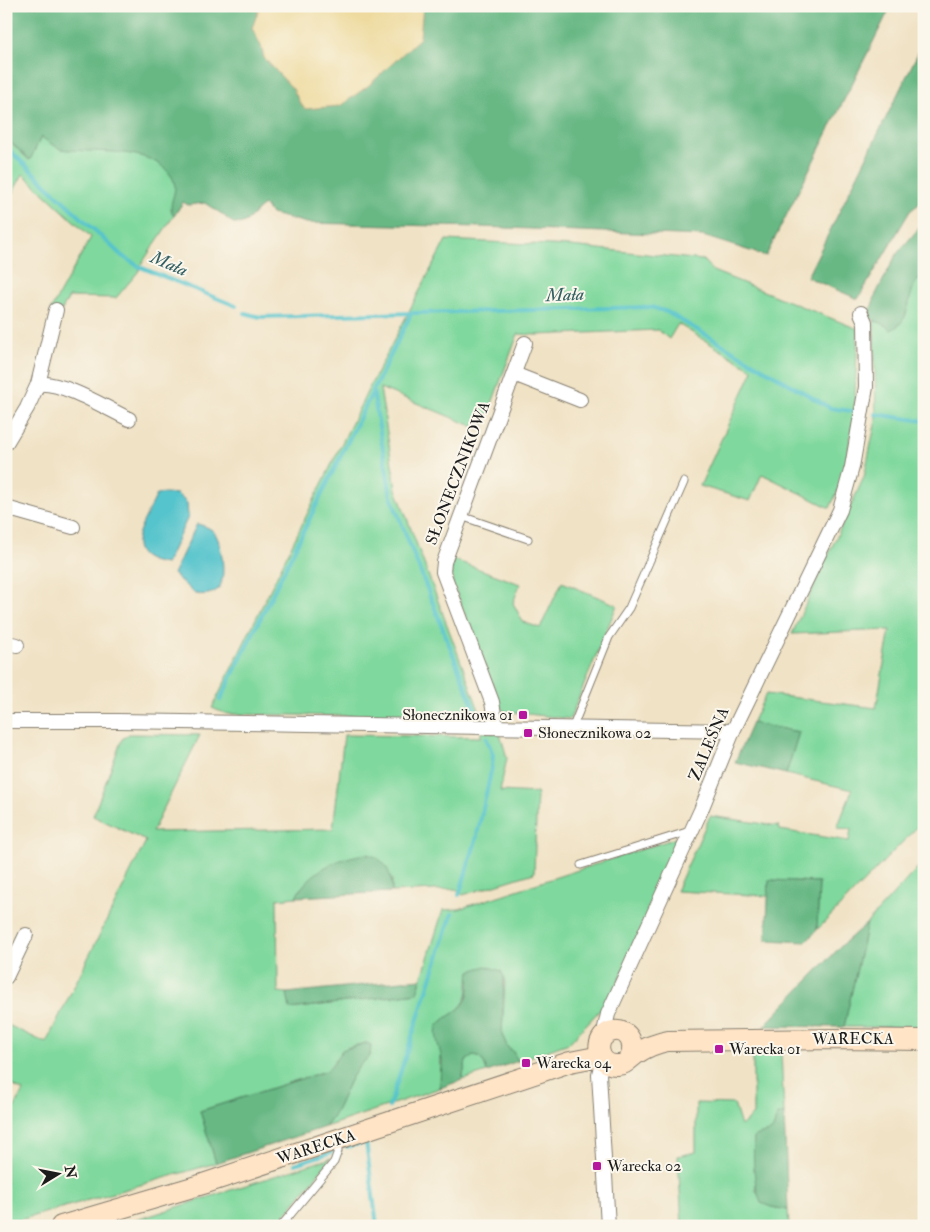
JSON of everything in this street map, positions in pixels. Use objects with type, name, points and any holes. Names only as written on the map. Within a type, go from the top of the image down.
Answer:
[{"type":"street","points":[[6,443],[38,384],[56,310]]},
{"type":"street","name":"ZALEŚNA","points":[[608,1226],[599,1074],[609,1047],[617,995],[701,810],[733,731],[840,510],[852,467],[866,387],[864,322],[861,313]]},
{"type":"street","name":"SŁONECZNIKOWA","points":[[496,727],[492,702],[444,572],[446,556],[525,343]]},
{"type":"street","points":[[514,374],[580,400]]},
{"type":"street","points":[[38,384],[48,383],[60,386],[129,419]]},
{"type":"street","points":[[6,508],[74,527]]},
{"type":"street","points":[[6,721],[118,721],[733,731]]},
{"type":"street","points":[[6,977],[26,935]]},
{"type":"street","name":"WARECKA","points":[[61,1226],[203,1184],[337,1140],[570,1062],[582,1052],[609,1047],[705,1040],[924,1040]]},
{"type":"street","name":"WARECKA","points":[[609,1047],[633,1045],[630,1058],[644,1049],[662,1042]]},
{"type":"lane","points":[[572,729],[609,637],[629,608],[684,482]]},
{"type":"lane","points":[[461,516],[528,539]]},
{"type":"lane","points":[[580,865],[690,831]]},
{"type":"lane","points":[[281,1226],[334,1162],[338,1151],[337,1140]]},
{"type":"green space","points":[[6,6],[891,6],[766,256],[703,236],[482,227],[307,223],[272,214],[264,205],[246,221],[239,224],[230,221],[205,203],[188,205],[183,202],[174,216],[171,206],[175,191],[173,179],[169,173],[152,160],[132,154],[61,149],[41,137],[30,160],[6,138]]},
{"type":"green space","points":[[924,41],[924,200],[910,211],[858,299],[807,277]]},
{"type":"green space","points":[[72,78],[202,174],[144,260],[138,272],[116,298],[69,297],[62,310],[50,311],[91,237],[23,174],[6,205],[6,138],[29,160]]},
{"type":"green space","points":[[924,222],[924,274],[914,287],[904,319],[891,330],[868,317],[876,294],[896,255]]},
{"type":"green space","points":[[446,240],[571,246],[703,260],[713,271],[858,329],[854,416],[844,477],[830,508],[762,474],[750,501],[700,486],[753,370],[678,324],[669,339],[658,330],[536,335],[518,334],[482,430],[380,388],[396,489],[482,718],[227,714],[212,708],[368,390]]},
{"type":"green space","points":[[924,274],[924,820],[817,930],[819,882],[769,880],[769,896],[676,891],[710,816],[779,826],[780,830],[849,841],[851,829],[837,828],[852,790],[786,774],[799,732],[752,723],[766,694],[876,708],[890,630],[792,634],[864,477],[876,420],[874,321],[883,323],[905,317],[913,288]]},
{"type":"green space","points":[[452,559],[520,584],[513,603],[523,622],[540,628],[562,582],[617,605],[570,719],[503,711],[453,584]]},
{"type":"green space","points":[[752,723],[799,732],[786,774],[735,762]]},
{"type":"green space","points":[[481,732],[500,733],[507,758],[500,791],[537,793],[534,873],[463,895],[456,889],[392,892],[392,879],[301,888],[296,897],[277,899],[278,992],[287,993],[291,1009],[417,993],[443,910],[459,909],[682,836],[607,1008],[599,1011],[569,1043],[518,1061],[512,1050],[508,1048],[502,1035],[505,983],[501,971],[486,966],[468,982],[464,1002],[458,1010],[448,1017],[441,1054],[440,1088],[325,1127],[337,1109],[355,1072],[370,1056],[371,1045],[366,1043],[350,1047],[340,1053],[326,1071],[200,1111],[216,1163],[6,1224],[6,1124],[23,1091],[6,1082],[6,1024],[46,1043],[146,841],[93,816],[122,739],[129,734],[200,735],[152,832],[333,829],[344,735],[481,737]]},
{"type":"green space","points":[[367,854],[374,856],[384,863],[391,879],[392,892],[296,897],[309,880],[326,867],[346,858]]},
{"type":"green space","points":[[924,861],[924,1027],[844,1027],[867,923]]},
{"type":"green space","points":[[769,880],[819,882],[817,930],[806,942],[766,940]]},
{"type":"green space","points":[[867,923],[844,1027],[764,1026],[843,944]]},
{"type":"green space","points":[[486,966],[501,971],[504,977],[502,1035],[508,1048],[512,1050],[518,1061],[487,1072],[481,1059],[473,1056],[466,1061],[462,1080],[440,1088],[442,1061],[437,1040],[437,1027],[465,1002],[469,991],[470,971]]},
{"type":"green space","points":[[421,979],[417,993],[290,1009],[287,993]]},
{"type":"green space","points":[[366,1043],[371,1045],[370,1056],[355,1072],[337,1109],[325,1127],[216,1163],[200,1111],[326,1071],[332,1066],[342,1050]]},
{"type":"green space","points":[[781,1052],[784,1113],[777,1116],[772,1131],[754,1137],[756,1191],[771,1207],[788,1210],[789,1226],[682,1226],[678,1156],[696,1152],[696,1103],[734,1104],[741,1126],[753,1115],[753,1053]]},
{"type":"green space","points":[[473,1056],[481,1059],[487,1072],[462,1080],[466,1061]]},
{"type":"green space","points":[[784,1113],[788,1210],[761,1203],[756,1187],[754,1162],[754,1137],[772,1131],[777,1116]]},
{"type":"green space","points":[[331,1158],[276,1226],[118,1226]]},
{"type":"sand","points":[[260,6],[423,6],[420,38],[368,86],[340,106],[305,109],[293,89],[264,58],[261,46],[252,28]]},
{"type":"water","points":[[157,494],[177,494],[187,503],[188,517],[166,564],[150,561],[141,555],[137,547],[141,528]]},
{"type":"water","points":[[197,524],[208,528],[214,533],[222,555],[223,571],[221,585],[216,591],[207,594],[195,594],[173,574]]},
{"type":"waterway","points":[[6,147],[122,256],[140,267],[236,306]]},
{"type":"waterway","name":"Mała","points":[[245,313],[260,317],[651,307],[667,312],[830,408],[859,412]]},
{"type":"waterway","points":[[220,700],[411,314]]},
{"type":"waterway","points":[[373,391],[391,497],[478,718]]},
{"type":"waterway","name":"Mała","points":[[875,414],[924,421]]},
{"type":"waterway","points":[[459,895],[476,840],[492,767],[493,754],[486,738]]},
{"type":"waterway","points":[[389,1107],[452,914]]},
{"type":"waterway","points":[[347,1147],[366,1142],[377,1226]]},
{"type":"waterway","points":[[295,1164],[332,1152]]},
{"type":"place","name":"Słonecznikowa 01","points":[[523,715]]},
{"type":"place","name":"Słonecznikowa 02","points":[[528,733]]},
{"type":"place","name":"Warecka 01","points":[[719,1049]]},
{"type":"place","name":"Warecka 04","points":[[526,1063]]},
{"type":"place","name":"Warecka 02","points":[[597,1166]]}]
